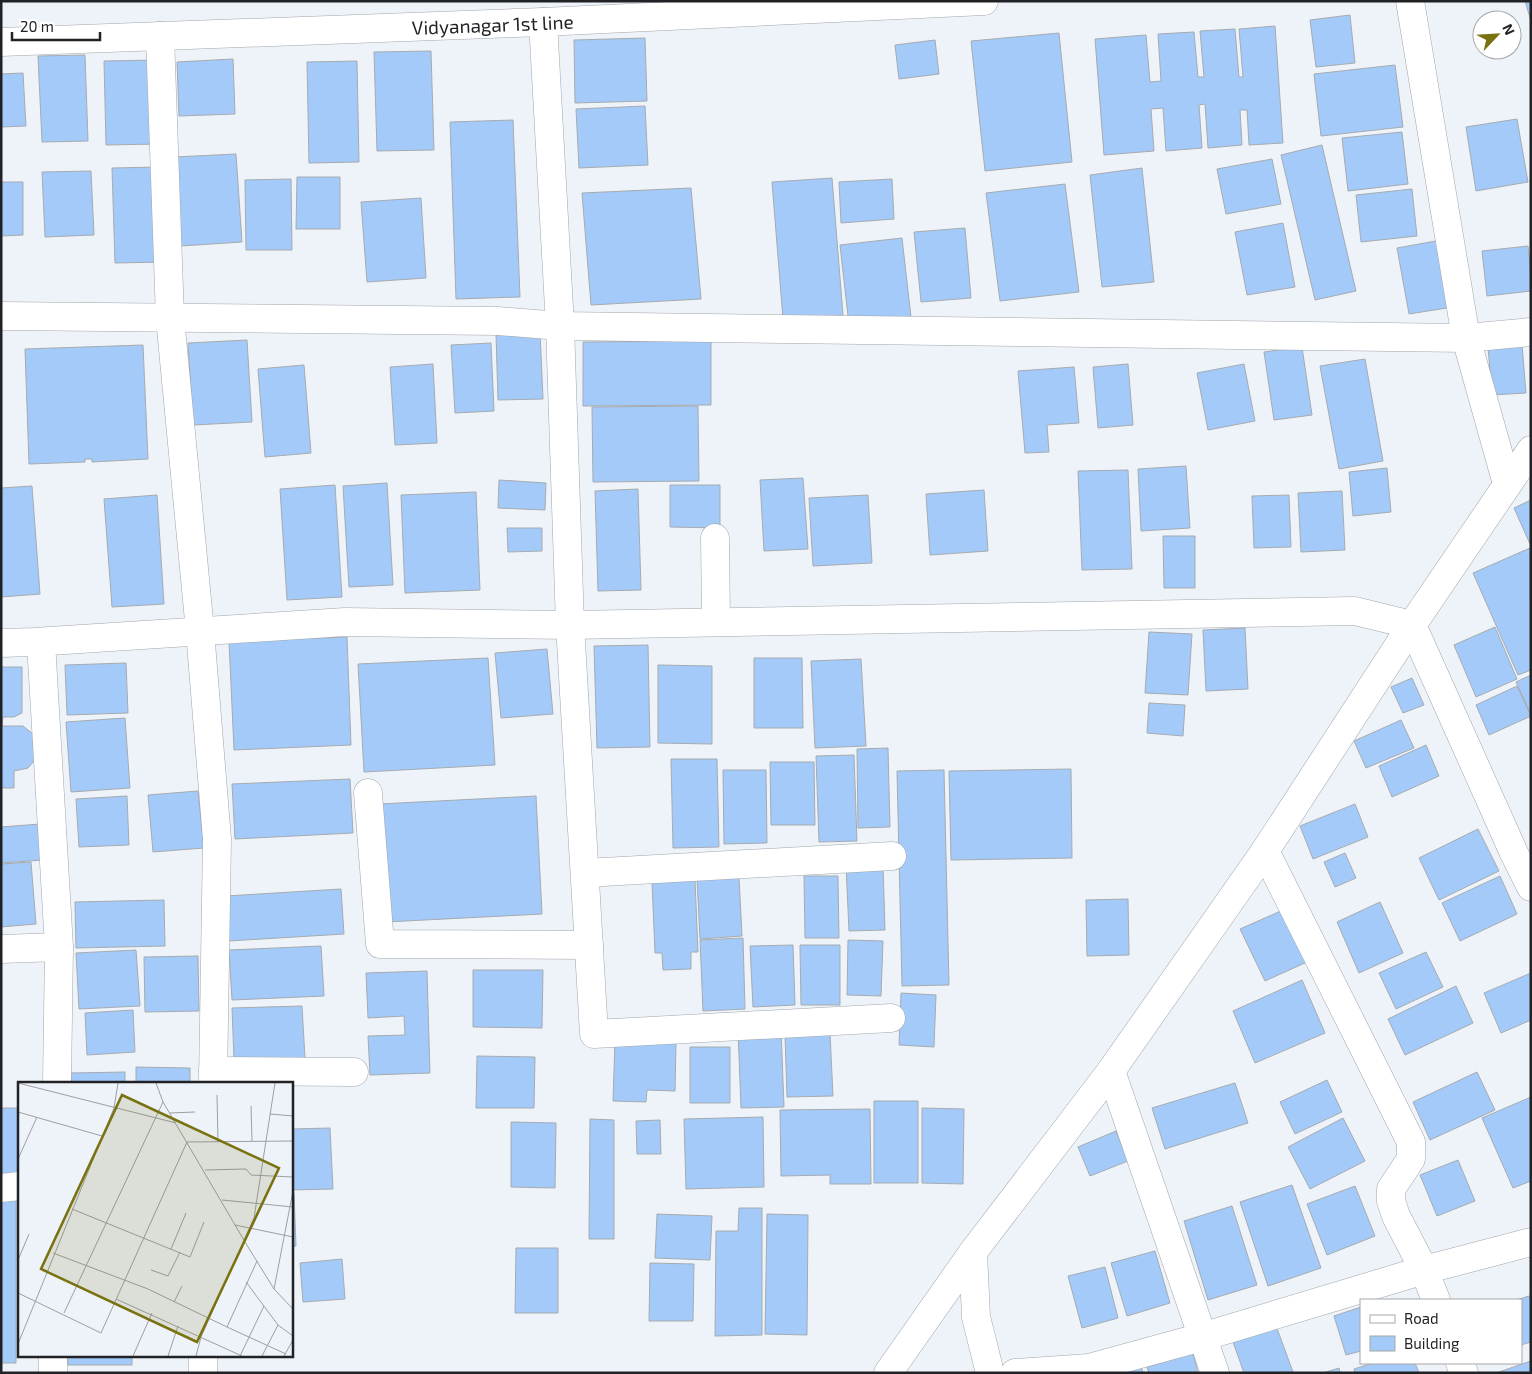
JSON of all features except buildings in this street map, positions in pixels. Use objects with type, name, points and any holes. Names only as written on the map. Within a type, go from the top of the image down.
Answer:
[{"type":"street","name":"Vidyanagar 1st line","points":[[1,42],[543,22],[984,1]]},
{"type":"street","points":[[1410,1],[1466,338],[1507,484]]},
{"type":"street","points":[[543,22],[560,326],[570,625],[594,1034],[891,1018]]},
{"type":"street","points":[[160,36],[170,318],[200,631],[217,839],[213,1077],[354,1072]]},
{"type":"street","points":[[1,316],[498,322],[560,326],[1466,338],[1531,332]]},
{"type":"street","points":[[888,1373],[973,1252],[1111,1071],[1265,851],[1412,625],[1531,450]]},
{"type":"street","points":[[714,538],[716,622]]},
{"type":"street","points":[[1,643],[346,622],[570,625],[1355,611],[1412,625]]},
{"type":"street","points":[[1412,625],[1522,849],[1531,887]]},
{"type":"street","points":[[41,642],[59,947],[57,1082]]},
{"type":"street","points":[[368,793],[380,944],[589,945]]},
{"type":"street","points":[[1265,851],[1411,1142],[1411,1159],[1391,1189],[1391,1200],[1396,1216],[1424,1270],[1436,1299]]},
{"type":"street","points":[[585,873],[892,856]]},
{"type":"street","points":[[1,949],[59,947]]},
{"type":"street","points":[[1111,1071],[1215,1373]]},
{"type":"street","points":[[1,1188],[18,1186]]},
{"type":"street","points":[[1015,1373],[1089,1368],[1202,1337],[1424,1270],[1531,1242]]},
{"type":"street","points":[[973,1252],[976,1317],[990,1373]]},
{"type":"street","points":[[53,1356],[53,1373]]},
{"type":"street","points":[[203,1356],[203,1373]]}]
